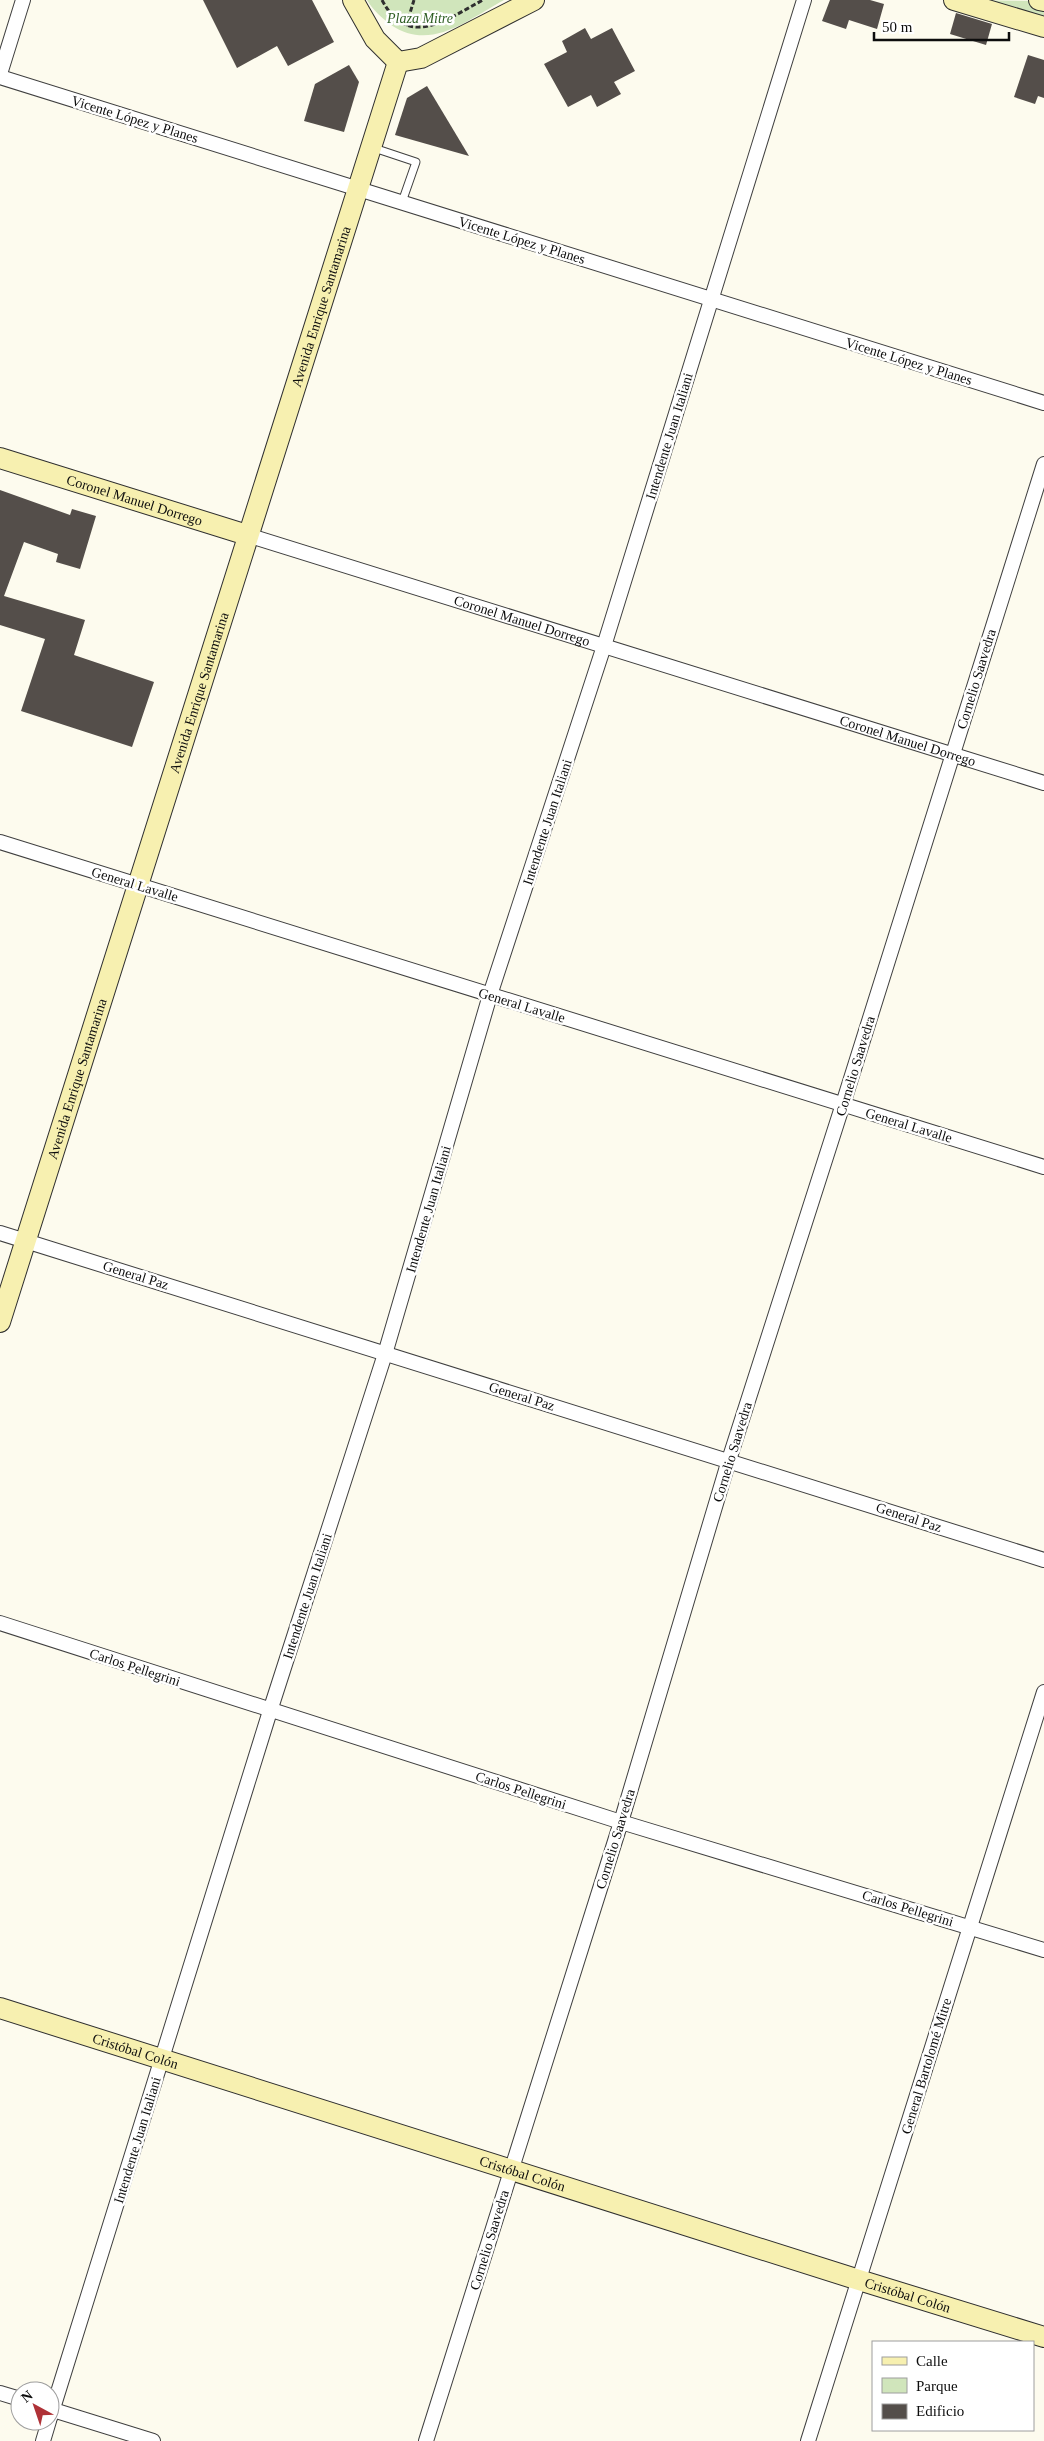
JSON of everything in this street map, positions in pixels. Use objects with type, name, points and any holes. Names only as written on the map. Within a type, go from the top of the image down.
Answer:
[{"type":"main road","points":[[353,0],[375,38],[398,62],[421,58],[534,0]]},
{"type":"main road","points":[[954,0],[1044,28]]},
{"type":"main road","points":[[1039,0],[1044,2]]},
{"type":"main road","name":"Avenida Enrique Santamarina","points":[[0,1322],[369,146],[398,62]]},
{"type":"main road","name":"Coronel Manuel Dorrego","points":[[0,458],[247,535]]},
{"type":"main road","name":"Cristóbal Colón","points":[[0,2008],[1044,2337]]},
{"type":"street","points":[[0,75],[23,0]]},
{"type":"street","name":"Intendente Juan Italiani","points":[[60,2382],[270,1711],[386,1354],[490,995],[604,646],[804,0]]},
{"type":"street","name":"Vicente López y Planes","points":[[0,75],[1044,403]]},
{"type":"street","name":"Cornelio Saavedra","points":[[426,2441],[621,1822],[729,1460],[1044,464]]},
{"type":"street","name":"Coronel Manuel Dorrego","points":[[247,535],[1044,783]]},
{"type":"street","name":"General Lavalle","points":[[0,842],[1044,1167]]},
{"type":"street","name":"General Paz","points":[[0,1233],[1044,1560]]},
{"type":"street","name":"Carlos Pellegrini","points":[[0,1623],[621,1822],[970,1926],[1044,1950]]},
{"type":"street","name":"General Bartolomé Mitre","points":[[808,2441],[1044,1692]]},
{"type":"street","points":[[60,2417],[153,2441]]},
{"type":"lane","points":[[369,146],[416,162],[402,202]]},
{"type":"path","points":[[382,0],[391,15],[406,26],[428,27],[438,24],[483,0]]},
{"type":"path","points":[[406,26],[414,0]]},
{"type":"green space","name":"Plaza Mitre","points":[[367,0],[504,0],[449,30],[435,34],[420,35],[406,32],[391,25],[378,14]]},
{"type":"green space","points":[[954,0],[1044,1],[1044,27]]},
{"type":"building","points":[[203,0],[312,0],[334,42],[288,66],[277,46],[237,68]]},
{"type":"building","points":[[830,0],[870,0],[884,4],[877,29],[849,20],[846,29],[822,21]]},
{"type":"building","points":[[956,13],[992,24],[986,45],[950,34]]},
{"type":"building","points":[[585,28],[591,39],[612,28],[635,71],[614,82],[621,94],[597,107],[591,95],[568,107],[544,64],[567,52],[562,41]]},
{"type":"building","points":[[1028,55],[1044,60],[1044,98],[1038,96],[1035,104],[1014,97]]},
{"type":"building","points":[[349,65],[359,82],[344,132],[304,121],[315,84]]},
{"type":"building","points":[[427,86],[469,156],[395,135],[407,98]]},
{"type":"building","points":[[0,490],[70,515],[72,509],[96,516],[80,569],[56,562],[58,554],[24,542],[4,596],[85,620],[74,655],[154,682],[132,747],[21,711],[45,639],[0,625]]}]
